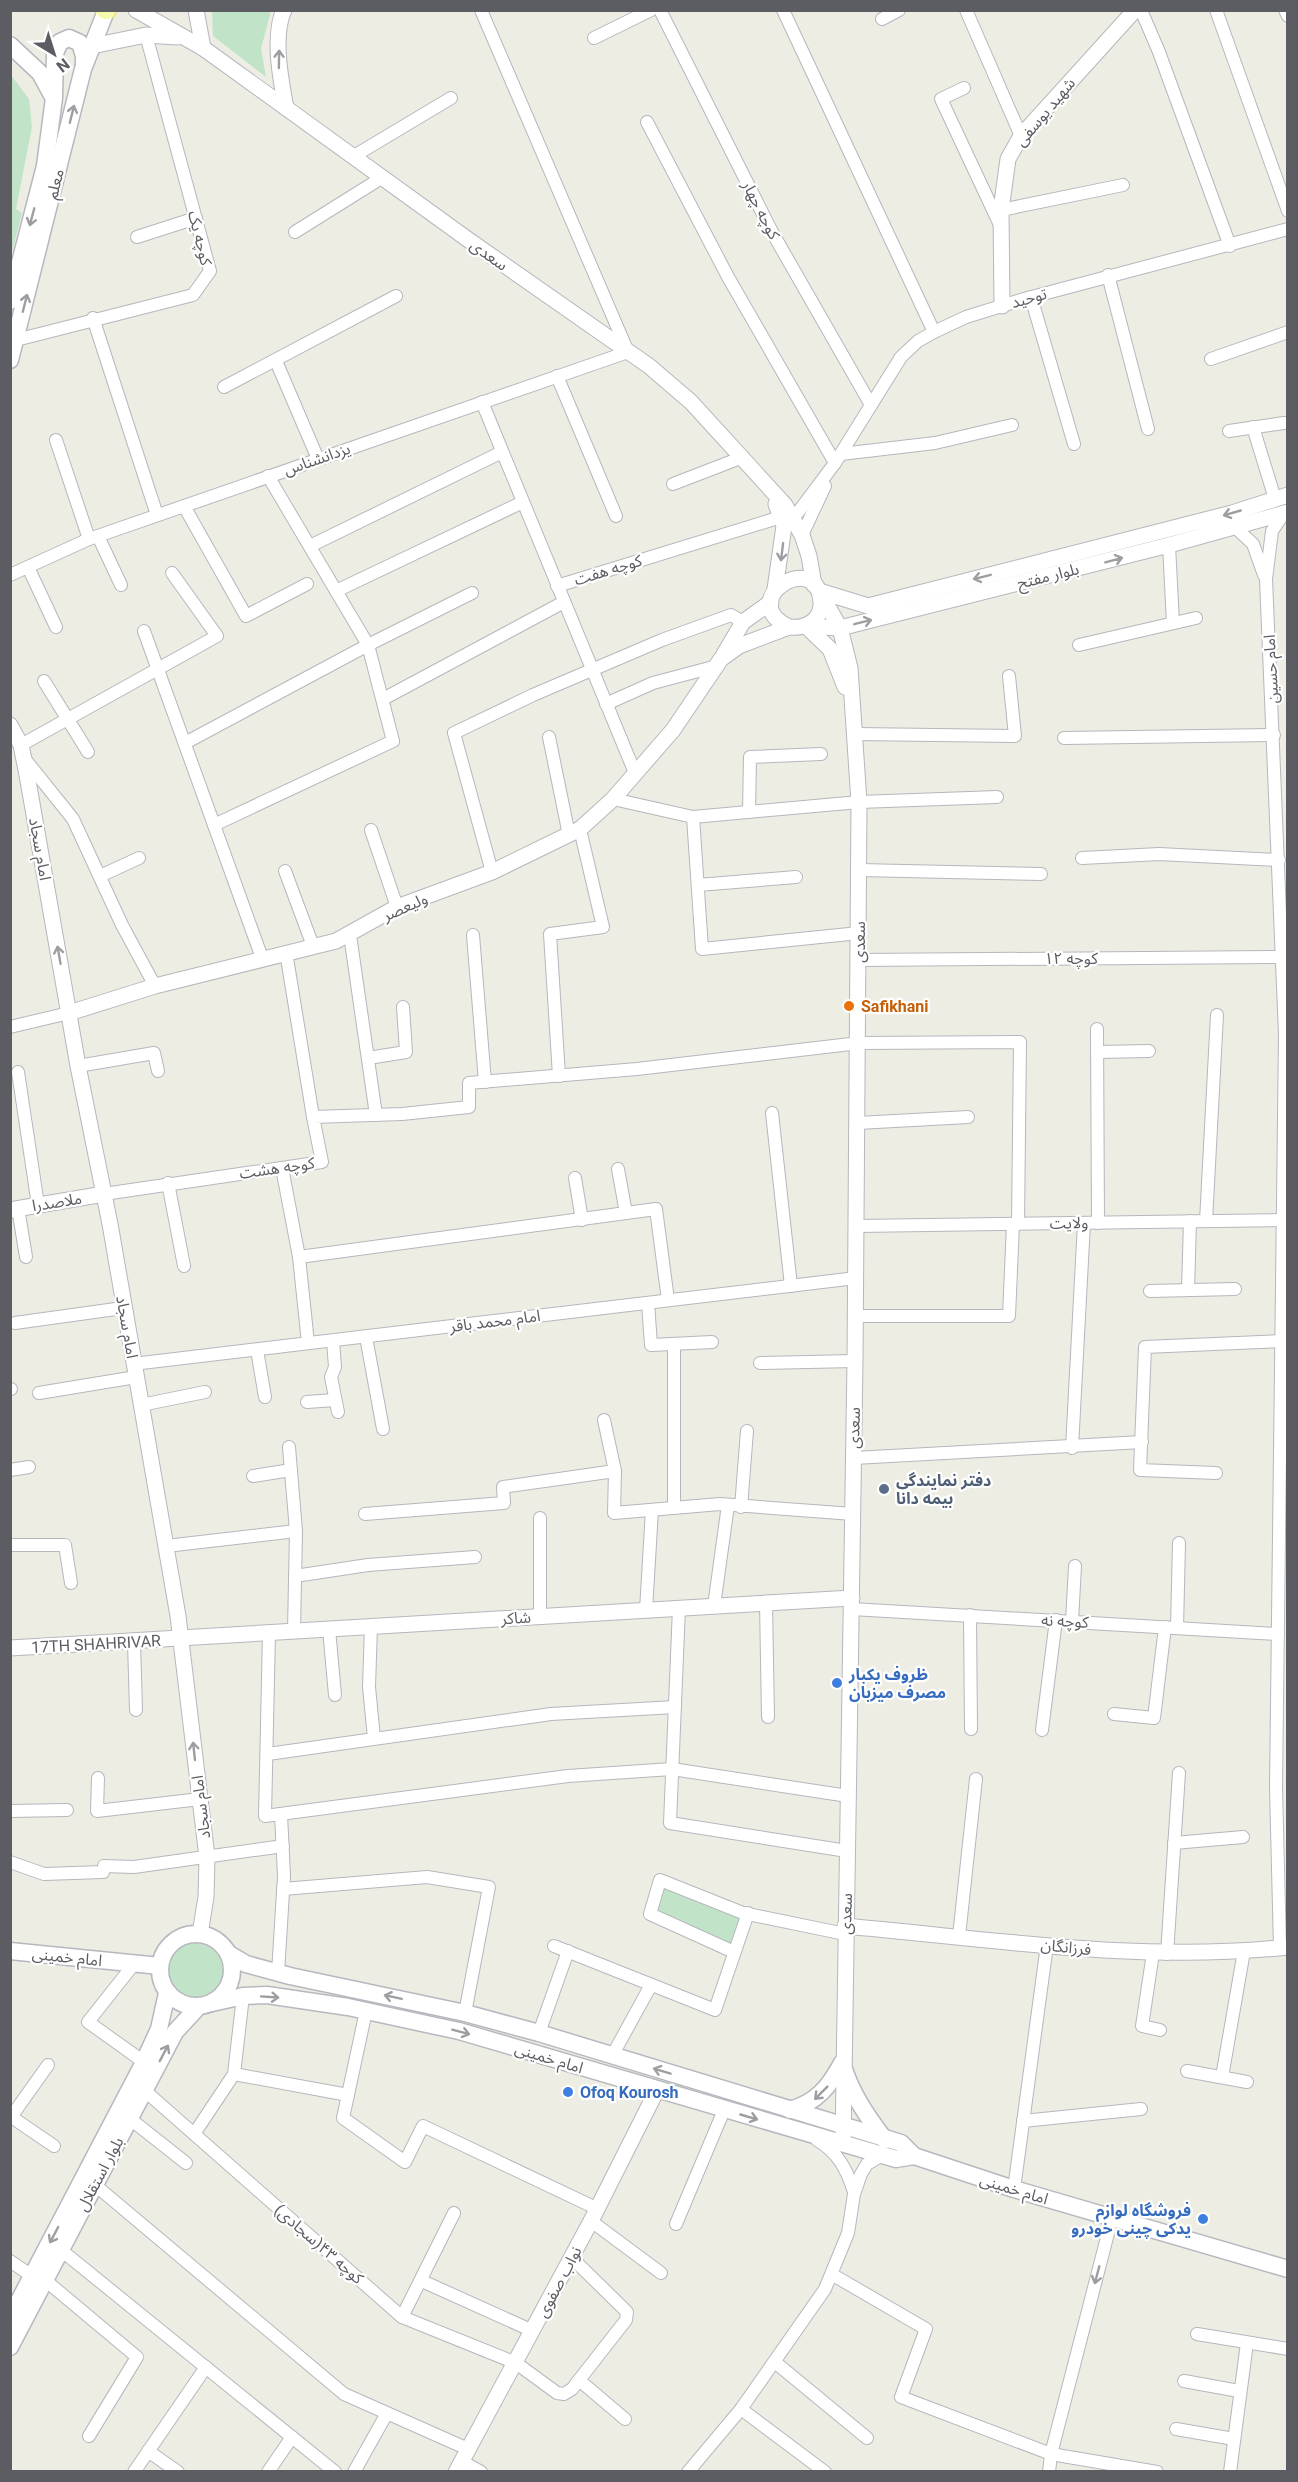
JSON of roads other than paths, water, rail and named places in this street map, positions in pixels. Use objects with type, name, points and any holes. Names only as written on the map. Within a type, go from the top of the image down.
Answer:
[{"type":"main road","name":"معلم","points":[[10,360],[83,69],[106,11]]},
{"type":"main road","name":"معلم","points":[[10,301],[45,166],[54,98],[55,53],[60,42],[69,38],[80,43],[84,56],[83,69]]},
{"type":"main road","points":[[10,45],[40,72],[54,98]]},
{"type":"main road","points":[[200,1934],[212,1937],[229,1954],[232,1976],[228,1987],[205,2005],[186,2006],[167,1993],[162,1984],[160,1966],[163,1955],[178,1938],[200,1934]]},
{"type":"main road","name":"امام خمینی","points":[[10,1951],[160,1966]]},
{"type":"main road","name":"امام خمینی","points":[[229,1954],[246,1964],[278,1973],[465,2013],[538,2033],[844,2126],[883,2147],[896,2159],[914,2156],[1014,2189],[1287,2269]]},
{"type":"main road","name":"بلوار استقلال","points":[[10,2347],[39,2278],[159,2029],[167,1993]]},
{"type":"main road","name":"امام خمینی","points":[[205,2005],[243,1996],[267,1995],[366,2011],[459,2031],[843,2144],[883,2147]]},
{"type":"main road","name":"بلوار استقلال","points":[[10,2318],[61,2250],[175,2032],[205,2005]]},
{"type":"main road","points":[[790,2110],[807,2105],[822,2094],[842,2063]]},
{"type":"main road","points":[[842,2063],[848,2083],[883,2147]]},
{"type":"street","name":"سعدی","points":[[136,10],[180,37],[204,48],[627,352],[691,402],[762,477],[787,518],[802,535],[816,588],[840,628],[850,668],[859,802],[856,1316],[842,2063],[843,2144]]},
{"type":"street","points":[[196,10],[204,48]]},
{"type":"street","points":[[284,10],[280,18],[279,70],[286,108]]},
{"type":"street","points":[[481,10],[627,352]]},
{"type":"street","points":[[594,38],[651,10]]},
{"type":"street","name":"کوچه چهار","points":[[660,10],[772,232],[871,405]]},
{"type":"street","points":[[783,10],[934,332]]},
{"type":"street","points":[[882,19],[899,10]]},
{"type":"street","points":[[966,10],[1021,136]]},
{"type":"street","name":"شهید یوسفی","points":[[1002,306],[1001,210],[1008,159],[1021,136],[1135,10]]},
{"type":"street","points":[[1141,10],[1159,52],[1230,246]]},
{"type":"street","points":[[1216,10],[1287,211]]},
{"type":"street","points":[[1285,10],[1287,16]]},
{"type":"street","points":[[92,46],[146,35],[180,37]]},
{"type":"street","name":"کوچه یک","points":[[16,340],[93,318],[192,295],[210,271],[146,35]]},
{"type":"street","points":[[964,88],[941,99],[1001,229]]},
{"type":"street","points":[[354,156],[451,98]]},
{"type":"street","points":[[647,122],[728,277],[838,459]]},
{"type":"street","points":[[295,231],[383,177]]},
{"type":"street","points":[[1001,210],[1123,185]]},
{"type":"street","points":[[136,237],[195,218]]},
{"type":"street","name":"توحید","points":[[838,459],[901,357],[918,341],[934,332],[1031,297],[1287,229]]},
{"type":"street","points":[[1108,275],[1148,429]]},
{"type":"street","points":[[224,387],[396,296]]},
{"type":"street","points":[[1031,297],[1074,444]]},
{"type":"street","points":[[93,318],[157,515]]},
{"type":"street","points":[[1211,359],[1287,332]]},
{"type":"street","name":"یزدانشناس","points":[[10,575],[93,537],[627,352]]},
{"type":"street","points":[[276,360],[318,459]]},
{"type":"street","points":[[556,376],[616,516]]},
{"type":"street","name":"کوچه هفت","points":[[482,402],[557,586],[787,518]]},
{"type":"street","points":[[1229,431],[1284,423]]},
{"type":"street","points":[[773,595],[791,579],[807,580],[816,588],[821,608],[813,622],[806,626],[789,627],[776,618],[773,595],[787,518],[838,459],[935,443],[1012,425]]},
{"type":"street","points":[[1253,427],[1281,497]]},
{"type":"street","points":[[56,440],[93,537],[121,585]]},
{"type":"street","points":[[310,546],[502,452]]},
{"type":"street","points":[[673,484],[743,457]]},
{"type":"street","points":[[802,535],[838,459]]},
{"type":"street","points":[[214,825],[393,741],[368,645],[268,476]]},
{"type":"street","name":"بلوار مفتح","points":[[816,588],[868,606],[1232,513],[1281,497]]},
{"type":"street","points":[[336,591],[523,502]]},
{"type":"street","points":[[184,506],[246,616],[307,584]]},
{"type":"street","points":[[1266,579],[1272,531],[1286,512]]},
{"type":"street","name":"بلوار مفتح","points":[[806,626],[840,628],[1236,528],[1286,512]]},
{"type":"street","points":[[1236,528],[1253,544],[1266,579]]},
{"type":"street","points":[[1169,545],[1173,623]]},
{"type":"street","points":[[28,567],[56,627]]},
{"type":"street","points":[[155,986],[122,926],[73,819],[22,751],[66,718],[216,636],[172,573]]},
{"type":"street","name":"امام حسین","points":[[1266,579],[1274,735],[1281,756],[1279,860],[1284,904],[1282,957],[1286,1080],[1278,1634],[1282,1695],[1277,1871],[1284,1947]]},
{"type":"street","points":[[557,586],[635,773]]},
{"type":"street","points":[[185,743],[472,592]]},
{"type":"street","name":"ولیعصر","points":[[10,1027],[69,1013],[155,986],[313,946],[350,934],[397,907],[492,872],[575,832],[613,799],[673,730],[719,663],[743,622],[773,595]]},
{"type":"street","points":[[383,699],[564,602]]},
{"type":"street","points":[[492,872],[454,733],[662,640],[731,615],[743,622]]},
{"type":"street","points":[[1079,645],[1196,618]]},
{"type":"street","name":"سعدی","points":[[806,626],[835,658],[853,713]]},
{"type":"street","name":"ولیعصر","points":[[719,663],[738,646],[789,627]]},
{"type":"street","points":[[144,631],[262,958]]},
{"type":"street","points":[[606,704],[653,683],[719,663]]},
{"type":"street","points":[[855,734],[1015,736],[1010,676]]},
{"type":"street","points":[[44,681],[88,752]]},
{"type":"street","name":"امام سجاد","points":[[10,725],[22,751],[78,1066],[104,1194],[181,1639],[207,1857],[200,1934]]},
{"type":"street","points":[[1064,738],[1274,735]]},
{"type":"street","points":[[549,737],[603,927],[550,934],[559,1076]]},
{"type":"street","points":[[749,812],[750,757],[821,754]]},
{"type":"street","points":[[613,799],[693,817],[859,802],[997,797]]},
{"type":"street","points":[[693,817],[702,949],[859,933]]},
{"type":"street","points":[[372,830],[397,907]]},
{"type":"street","points":[[1083,858],[1159,854],[1279,860]]},
{"type":"street","points":[[100,876],[139,858]]},
{"type":"street","points":[[859,870],[1041,874]]},
{"type":"street","points":[[285,871],[313,946]]},
{"type":"street","points":[[698,885],[796,877]]},
{"type":"street","points":[[350,934],[376,1115]]},
{"type":"street","points":[[473,935],[485,1082]]},
{"type":"street","points":[[286,952],[314,1117],[376,1115],[469,1107],[469,1083],[559,1076],[859,1043],[1020,1042],[1016,1224],[1009,1316],[856,1316]]},
{"type":"street","name":"کوچه ۱۲","points":[[859,960],[1282,957]]},
{"type":"street","points":[[368,1058],[406,1052],[403,1006]]},
{"type":"street","points":[[1206,1221],[1217,1015]]},
{"type":"street","points":[[1096,1029],[1098,1222]]},
{"type":"street","points":[[1097,1052],[1149,1051]]},
{"type":"street","points":[[78,1066],[154,1053],[158,1071]]},
{"type":"street","points":[[18,1072],[38,1205]]},
{"type":"street","points":[[772,1113],[790,1286]]},
{"type":"street","name":"کوچه هشت","points":[[104,1194],[322,1162],[314,1117]]},
{"type":"street","points":[[858,1122],[968,1117]]},
{"type":"street","points":[[282,1168],[299,1257],[308,1343]]},
{"type":"street","points":[[618,1169],[627,1213]]},
{"type":"street","points":[[575,1178],[582,1220]]},
{"type":"street","points":[[168,1183],[184,1266]]},
{"type":"street","name":"ملاصدرا","points":[[14,1209],[104,1194]]},
{"type":"street","points":[[14,1209],[26,1257]]},
{"type":"street","points":[[299,1257],[656,1209],[668,1300]]},
{"type":"street","name":"ولایت","points":[[857,1226],[1206,1221],[1283,1213]]},
{"type":"street","points":[[1188,1290],[1190,1221]]},
{"type":"street","points":[[1072,1448],[1084,1223]]},
{"type":"street","name":"امام محمد باقر","points":[[39,1393],[135,1371],[257,1350],[856,1278]]},
{"type":"street","points":[[1150,1291],[1235,1289]]},
{"type":"street","points":[[648,1303],[651,1345],[712,1342]]},
{"type":"street","points":[[15,1323],[123,1308]]},
{"type":"street","points":[[366,1337],[382,1429]]},
{"type":"street","points":[[307,1402],[337,1406],[330,1377],[335,1366],[333,1341]]},
{"type":"street","points":[[1216,1473],[1140,1470],[1145,1347],[1281,1341]]},
{"type":"street","points":[[674,1344],[674,1508]]},
{"type":"street","points":[[257,1350],[265,1397]]},
{"type":"street","points":[[760,1364],[855,1361]]},
{"type":"street","points":[[141,1405],[205,1392]]},
{"type":"street","points":[[604,1420],[615,1471],[614,1512],[728,1505],[853,1514]]},
{"type":"street","points":[[741,1507],[747,1431]]},
{"type":"street","points":[[854,1458],[1072,1448],[1142,1442]]},
{"type":"street","points":[[289,1447],[296,1531],[294,1631]]},
{"type":"street","points":[[10,1470],[29,1467]]},
{"type":"street","points":[[253,1476],[291,1470]]},
{"type":"street","points":[[365,1514],[504,1503],[503,1487],[615,1471]]},
{"type":"street","points":[[714,1606],[728,1505]]},
{"type":"street","points":[[646,1610],[652,1510]]},
{"type":"street","points":[[540,1518],[540,1617]]},
{"type":"street","points":[[166,1546],[296,1531]]},
{"type":"street","points":[[1114,1714],[1154,1718],[1171,1627],[1179,1543]]},
{"type":"street","points":[[10,1545],[65,1545],[71,1583]]},
{"type":"street","points":[[295,1576],[368,1565],[475,1557]]},
{"type":"street","points":[[1072,1621],[1075,1566]]},
{"type":"street","points":[[766,1603],[768,1717]]},
{"type":"street","name":"شاکر","points":[[181,1639],[766,1603],[852,1603]]},
{"type":"street","name":"کوچه نه","points":[[852,1603],[970,1615],[1278,1634]]},
{"type":"street","points":[[679,1608],[670,1823],[847,1851]]},
{"type":"street","points":[[970,1615],[971,1729]]},
{"type":"street","points":[[1042,1730],[1056,1620]]},
{"type":"street","points":[[371,1626],[369,1687],[374,1738]]},
{"type":"street","points":[[329,1629],[335,1695]]},
{"type":"street","points":[[269,1633],[265,1816],[568,1776],[672,1769],[848,1796]]},
{"type":"street","name":"17TH SHAHRIVAR","points":[[10,1648],[181,1639]]},
{"type":"street","points":[[134,1642],[136,1710]]},
{"type":"street","points":[[268,1754],[551,1714],[675,1707]]},
{"type":"street","points":[[1160,2030],[1142,2026],[1160,1954],[1174,1844],[1179,1773]]},
{"type":"street","points":[[98,1778],[97,1811],[200,1800]]},
{"type":"street","points":[[959,1936],[976,1779]]},
{"type":"street","points":[[10,1811],[67,1810]]},
{"type":"street","points":[[278,1973],[283,1888],[281,1814]]},
{"type":"street","points":[[1174,1844],[1243,1837]]},
{"type":"street","points":[[10,1862],[44,1874],[103,1872],[104,1866],[134,1867],[282,1846]]},
{"type":"street","points":[[283,1888],[427,1877],[489,1887],[465,2013]]},
{"type":"street","points":[[734,1952],[650,1914],[660,1880],[748,1914],[845,1930]]},
{"type":"street","points":[[554,1946],[715,2010],[748,1914]]},
{"type":"street","name":"فرزانگان","points":[[845,1930],[959,1936],[1160,1954],[1284,1947]]},
{"type":"street","points":[[1014,2189],[1047,1944]]},
{"type":"street","points":[[1222,2077],[1244,1951]]},
{"type":"street","points":[[538,2033],[568,1952]]},
{"type":"street","points":[[134,1964],[88,2022],[144,2062]]},
{"type":"street","points":[[612,2056],[651,1985]]},
{"type":"street","points":[[194,2134],[234,2074],[243,1996]]},
{"type":"street","points":[[366,2011],[343,2118],[405,2162],[423,2126],[594,2215],[661,2273]]},
{"type":"street","points":[[48,2065],[11,2117],[54,2146]]},
{"type":"street","points":[[1187,2072],[1247,2082]]},
{"type":"street","points":[[234,2074],[348,2095]]},
{"type":"street","name":"کوچه ۴۳(سجادی)","points":[[144,2090],[402,2317],[516,2363],[556,2392],[564,2394],[579,2380]]},
{"type":"street","name":"نواب صفوی","points":[[462,2461],[572,2258],[657,2090]]},
{"type":"street","points":[[1023,2121],[1141,2109]]},
{"type":"street","points":[[676,2224],[724,2110]]},
{"type":"street","points":[[129,2118],[186,2163]]},
{"type":"street","points":[[805,2133],[837,2156],[848,2172],[854,2194]]},
{"type":"street","points":[[688,2472],[776,2363],[833,2274],[848,2233],[854,2194],[867,2164],[883,2147]]},
{"type":"street","points":[[95,2185],[344,2394],[386,2415],[481,2472]]},
{"type":"street","points":[[402,2317],[454,2213]]},
{"type":"street","points":[[1049,2472],[1051,2454],[1112,2218]]},
{"type":"street","points":[[61,2250],[335,2472]]},
{"type":"street","points":[[572,2258],[627,2312],[626,2320],[579,2380],[625,2419]]},
{"type":"street","points":[[10,2261],[39,2278],[137,2357],[89,2436]]},
{"type":"street","points":[[833,2274],[926,2329],[901,2397],[1051,2454],[1157,2472]]},
{"type":"street","points":[[422,2281],[533,2331]]},
{"type":"street","points":[[1197,2334],[1287,2349]]},
{"type":"street","points":[[1230,2472],[1247,2343]]},
{"type":"street","points":[[776,2363],[867,2438]]},
{"type":"street","points":[[134,2472],[206,2367]]},
{"type":"street","points":[[1184,2381],[1239,2391]]},
{"type":"street","points":[[741,2409],[825,2472]]},
{"type":"street","points":[[354,2472],[386,2415]]},
{"type":"street","points":[[1176,2429],[1234,2439]]},
{"type":"street","points":[[268,2472],[292,2437]]},
{"type":"street","points":[[148,2451],[178,2472]]},
{"type":"place","name":"Safikhani","points":[[849,1006]]},
{"type":"place","name":"دفتر نمایندگی بیمه دانا","points":[[884,1489]]},
{"type":"place","name":"ظروف یکبار مصرف میزبان","points":[[837,1683]]},
{"type":"place","name":"Ofoq Kourosh","points":[[568,2092]]},
{"type":"place","name":"فروشگاه لوازم یدکی چینی خودرو","points":[[1203,2219]]}]
